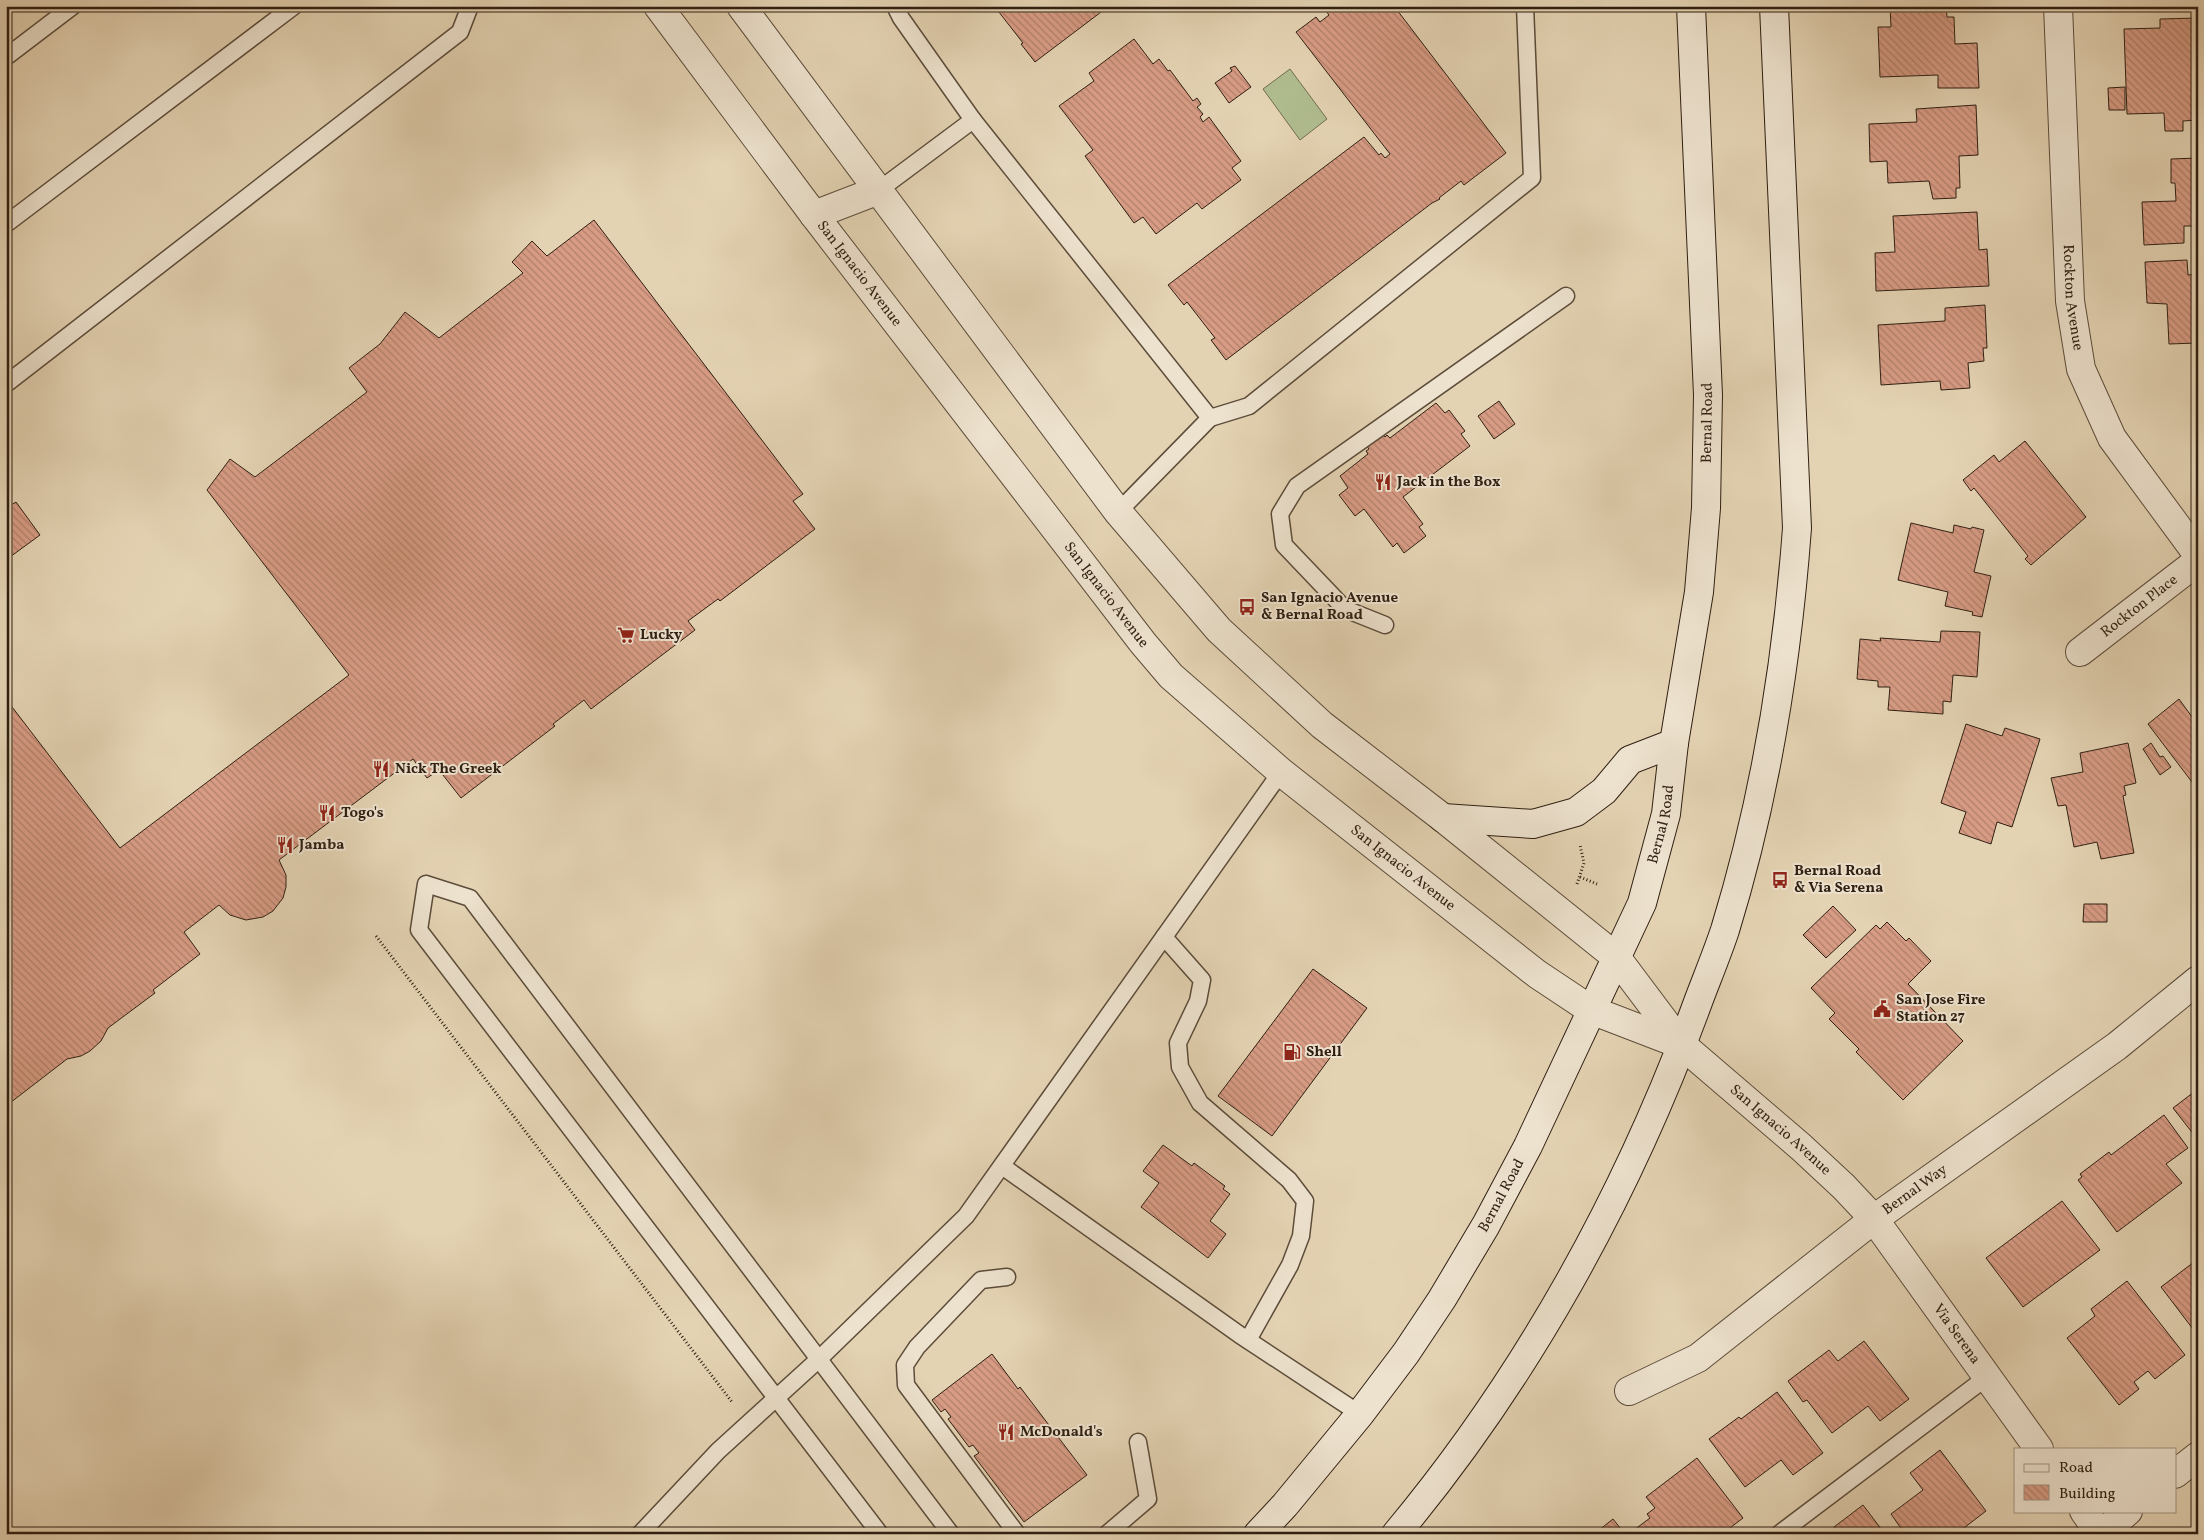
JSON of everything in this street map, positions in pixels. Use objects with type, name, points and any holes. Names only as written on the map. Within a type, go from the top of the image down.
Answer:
[{"type":"street","name":"San Ignacio Avenue","points":[[658,6],[814,215],[1170,676],[1281,772],[1537,974],[1591,1010],[1682,1045]]},
{"type":"street","name":"San Ignacio Avenue","points":[[740,6],[1118,512],[1219,630],[1322,724],[1616,957],[1682,1045],[1801,1147],[1844,1187],[1874,1220]]},
{"type":"street","name":"Bernal Road","points":[[1258,1534],[1286,1505],[1360,1414],[1406,1353],[1442,1300],[1486,1226],[1528,1146],[1642,903],[1666,814],[1674,743],[1699,592],[1706,508],[1708,395],[1691,6]]},
{"type":"street","points":[[1396,1534],[1435,1484],[1516,1370],[1559,1300],[1595,1235],[1648,1126],[1682,1045],[1724,930],[1744,858],[1765,768],[1792,602],[1797,528],[1774,6]]},
{"type":"street","name":"Rockton Avenue","points":[[2058,6],[2070,301],[2081,369],[2112,438],[2198,555]]},
{"type":"street","points":[[814,215],[879,190]]},
{"type":"street","name":"Rockton Place","points":[[2080,652],[2198,560]]},
{"type":"street","points":[[1443,818],[1533,824],[1576,812],[1604,791],[1630,760],[1674,743]]},
{"type":"street","name":"Bernal Way","points":[[1629,1391],[1698,1358],[1874,1220],[2117,1046],[2198,980]]},
{"type":"street","name":"Via Serena","points":[[1874,1220],[2038,1448]]},
{"type":"street","points":[[2176,1473],[2198,1456]]},
{"type":"street","points":[[2085,1512],[2101,1534],[2127,1512]]},
{"type":"lane","points":[[6,57],[73,6]]},
{"type":"lane","points":[[6,224],[294,6]]},
{"type":"lane","points":[[6,384],[460,32],[470,6]]},
{"type":"lane","points":[[895,6],[901,18],[973,120],[1210,418]]},
{"type":"lane","points":[[1118,512],[1210,418],[1249,406],[1532,178],[1526,6]]},
{"type":"lane","points":[[879,190],[973,120]]},
{"type":"lane","points":[[1385,625],[1345,609],[1284,545],[1280,514],[1297,486],[1566,296]]},
{"type":"lane","points":[[640,1534],[718,1451],[775,1397],[819,1359],[966,1216],[1281,772]]},
{"type":"lane","points":[[880,1534],[419,930],[426,884],[470,898],[951,1534]]},
{"type":"lane","points":[[1164,937],[1202,980],[1198,1001],[1178,1044],[1180,1067],[1200,1103],[1289,1180],[1305,1201],[1301,1236],[1290,1266],[1248,1340]]},
{"type":"lane","points":[[1002,1166],[1248,1340],[1360,1414]]},
{"type":"lane","points":[[1008,1277],[981,1280],[913,1353],[905,1365],[906,1385],[1018,1534]]},
{"type":"lane","points":[[1778,1534],[1988,1377]]},
{"type":"lane","points":[[1107,1534],[1148,1499],[1138,1442]]},
{"type":"path","points":[[1576,887],[1584,863],[1579,839]]},
{"type":"path","points":[[1580,878],[1597,884]]},
{"type":"path","points":[[376,936],[748,1423]]},
{"type":"green space","points":[[1290,69],[1327,119],[1300,140],[1263,89]]},
{"type":"building","points":[[991,6],[1109,6],[1035,62],[995,7]]},
{"type":"building","points":[[1322,6],[1394,6],[1506,153],[1464,185],[1461,181],[1440,199],[1432,203],[1226,360],[1211,340],[1215,338],[1187,302],[1184,305],[1168,285],[1364,137],[1379,155],[1381,153],[1385,158],[1390,154],[1296,32],[1316,17],[1320,22],[1329,15]]},
{"type":"building","points":[[1890,6],[1946,6],[1947,17],[1954,17],[1955,44],[1977,43],[1979,88],[1938,88],[1938,75],[1880,77],[1878,27],[1891,27]]},
{"type":"building","points":[[2198,18],[2198,120],[2183,121],[2183,131],[2165,131],[2164,113],[2127,114],[2124,29],[2160,28],[2160,19]]},
{"type":"building","points":[[1134,39],[1153,64],[1159,59],[1168,71],[1170,70],[1193,101],[1197,98],[1201,104],[1197,107],[1203,114],[1200,117],[1203,122],[1209,117],[1241,161],[1232,168],[1241,180],[1202,209],[1197,203],[1156,234],[1143,217],[1134,223],[1085,156],[1093,150],[1059,106],[1094,81],[1089,73]]},
{"type":"building","points":[[1235,66],[1251,87],[1229,103],[1215,83],[1232,71],[1230,68]]},
{"type":"building","points":[[2125,87],[2125,110],[2109,110],[2108,88]]},
{"type":"building","points":[[1976,105],[1978,155],[1959,156],[1960,188],[1956,188],[1956,198],[1933,199],[1929,181],[1888,183],[1887,161],[1870,162],[1869,124],[1917,122],[1916,109]]},
{"type":"building","points":[[2198,158],[2198,226],[2184,226],[2184,243],[2144,245],[2142,202],[2176,201],[2175,183],[2171,183],[2171,159]]},
{"type":"building","points":[[1977,212],[1979,250],[1987,249],[1989,286],[1876,291],[1875,253],[1895,252],[1893,216]]},
{"type":"building","points":[[594,220],[803,494],[793,501],[815,529],[720,601],[718,599],[688,621],[695,630],[591,709],[584,700],[553,724],[555,726],[461,798],[439,770],[427,778],[413,759],[279,860],[286,875],[286,887],[283,898],[273,911],[263,917],[246,920],[230,915],[219,905],[184,932],[200,954],[153,990],[155,993],[108,1028],[101,1041],[90,1051],[81,1056],[67,1059],[6,1106],[6,699],[120,848],[349,675],[207,490],[230,459],[255,477],[367,392],[349,368],[380,344],[405,312],[439,338],[523,273],[512,262],[532,241],[547,256]]},
{"type":"building","points":[[2187,260],[2188,275],[2198,274],[2197,343],[2169,344],[2167,304],[2147,303],[2145,262]]},
{"type":"building","points":[[1985,305],[1987,348],[1983,348],[1984,361],[1968,363],[1970,388],[1941,390],[1940,381],[1881,385],[1878,325],[1945,321],[1945,308]]},
{"type":"building","points":[[1499,401],[1515,424],[1494,439],[1478,416]]},
{"type":"building","name":"Jack in the Box","points":[[1436,403],[1445,413],[1449,410],[1465,431],[1461,434],[1470,446],[1403,497],[1423,524],[1419,527],[1426,536],[1404,553],[1397,543],[1393,547],[1364,509],[1355,516],[1339,495],[1348,488],[1340,476],[1368,454],[1366,451],[1369,449],[1363,441],[1379,429],[1385,437],[1387,435],[1390,438]]},
{"type":"building","points":[[2025,441],[2086,517],[2031,565],[2025,559],[2028,556],[1974,488],[1971,491],[1963,480],[1994,455],[1999,462]]},
{"type":"building","points":[[16,502],[40,535],[10,557],[6,552],[6,508]]},
{"type":"building","points":[[1911,523],[1953,533],[1954,525],[1984,530],[1974,572],[1991,576],[1982,617],[1972,615],[1973,612],[1945,606],[1948,592],[1898,580]]},
{"type":"building","points":[[1941,631],[1980,632],[1977,677],[1953,675],[1951,702],[1943,701],[1943,714],[1888,710],[1890,687],[1878,687],[1878,681],[1857,679],[1860,639],[1881,641],[1880,638],[1940,642]]},
{"type":"building","points":[[2179,699],[2192,717],[2198,713],[2198,790],[2148,724]]},
{"type":"building","points":[[1966,724],[2002,736],[2005,728],[2040,739],[2012,827],[1997,822],[1991,844],[1959,833],[1966,812],[1941,803]]},
{"type":"building","points":[[2128,743],[2136,783],[2124,786],[2126,795],[2123,796],[2134,853],[2101,859],[2097,842],[2074,847],[2066,805],[2058,806],[2051,778],[2083,772],[2080,753]]},
{"type":"building","points":[[2151,743],[2160,757],[2163,756],[2171,767],[2160,775],[2143,749]]},
{"type":"building","points":[[2084,904],[2107,904],[2107,922],[2083,922]]},
{"type":"building","points":[[1833,906],[1856,930],[1826,958],[1803,935]]},
{"type":"building","name":"San Jose Fire Station 27","points":[[1887,922],[1906,941],[1909,938],[1931,961],[1908,984],[1963,1041],[1903,1100],[1856,1052],[1859,1049],[1829,1019],[1835,1013],[1811,988],[1876,925],[1880,929]]},
{"type":"building","name":"Shell","points":[[1313,969],[1367,1008],[1272,1136],[1218,1096]]},
{"type":"building","points":[[2198,1089],[2198,1140],[2173,1108]]},
{"type":"building","points":[[2164,1115],[2188,1148],[2166,1164],[2182,1183],[2117,1232],[2078,1180],[2082,1177],[2080,1174],[2109,1152],[2111,1155]]},
{"type":"building","points":[[1163,1145],[1192,1166],[1194,1163],[1225,1186],[1223,1189],[1230,1194],[1210,1221],[1226,1234],[1208,1258],[1141,1207],[1159,1183],[1143,1171]]},
{"type":"building","points":[[2062,1201],[2100,1250],[2023,1307],[1986,1258]]},
{"type":"building","points":[[2198,1259],[2198,1339],[2194,1334],[2196,1333],[2161,1287]]},
{"type":"building","points":[[2127,1281],[2185,1355],[2155,1379],[2148,1371],[2134,1382],[2139,1389],[2119,1405],[2067,1338],[2095,1316],[2091,1309]]},
{"type":"building","points":[[1864,1341],[1909,1399],[1880,1421],[1868,1406],[1832,1433],[1807,1400],[1803,1402],[1788,1381],[1829,1350],[1838,1361]]},
{"type":"building","name":"McDonald's","points":[[992,1354],[1018,1389],[1020,1387],[1087,1475],[1024,1522],[974,1456],[979,1453],[973,1445],[969,1447],[948,1419],[951,1417],[945,1409],[941,1412],[932,1400]]},
{"type":"building","points":[[1777,1392],[1823,1453],[1793,1475],[1781,1460],[1745,1487],[1709,1439],[1739,1417],[1741,1419]]},
{"type":"building","points":[[1940,1450],[1986,1511],[1956,1534],[1905,1534],[1891,1514],[1923,1490],[1910,1473]]},
{"type":"building","points":[[1697,1458],[1743,1518],[1722,1534],[1637,1534],[1634,1530],[1650,1518],[1647,1514],[1655,1508],[1646,1497]]},
{"type":"building","points":[[1863,1505],[1885,1534],[1838,1534],[1834,1527]]},
{"type":"building","points":[[1613,1519],[1625,1534],[1594,1534]]},
{"type":"place","name":"Jack in the Box","points":[[1383,482]]},
{"type":"place","name":"San Ignacio Avenue & Bernal Road","points":[[1247,607]]},
{"type":"place","name":"Lucky","points":[[626,635]]},
{"type":"place","name":"Nick The Greek","points":[[381,769]]},
{"type":"place","name":"Togo's","points":[[327,813]]},
{"type":"place","name":"Jamba","points":[[285,845]]},
{"type":"place","name":"Bernal Road & Via Serena","points":[[1780,880]]},
{"type":"place","name":"San Jose Fire Station 27","points":[[1882,1009]]},
{"type":"place","name":"Shell","points":[[1292,1052]]},
{"type":"place","name":"McDonald's","points":[[1006,1432]]}]
